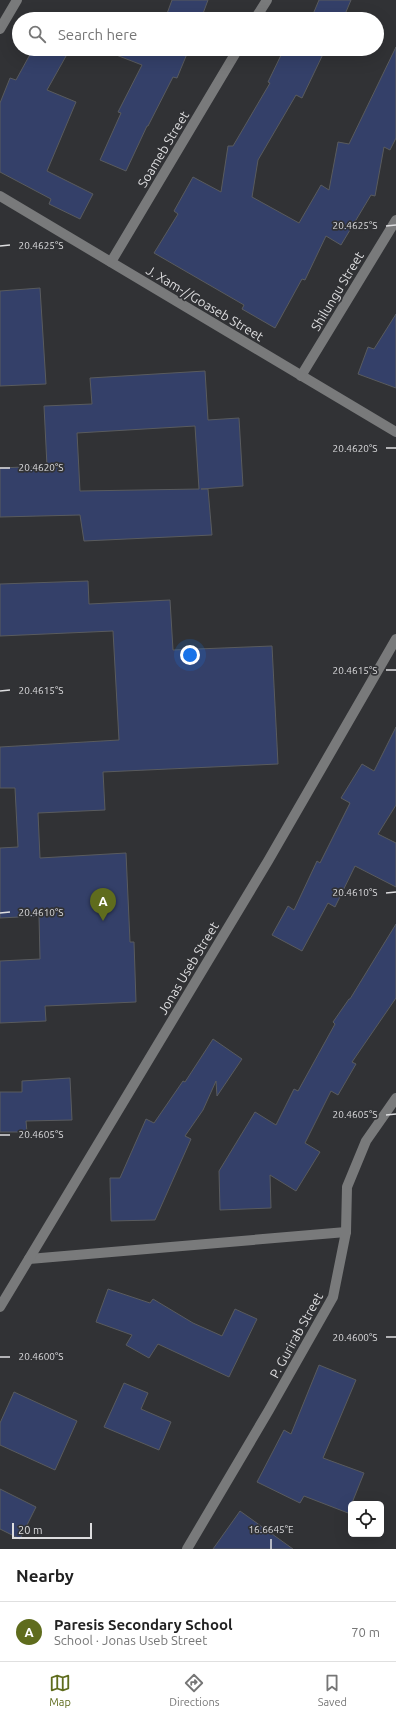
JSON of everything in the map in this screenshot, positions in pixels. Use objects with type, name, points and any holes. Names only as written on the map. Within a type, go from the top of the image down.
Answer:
[{"type":"street","points":[[0,29],[17,0]]},
{"type":"street","points":[[259,12],[267,0]]},
{"type":"street","name":"Soameb Street","points":[[111,262],[234,56]]},
{"type":"street","name":"J. Xam-//Goaseb Street","points":[[0,196],[396,432]]},
{"type":"street","name":"Shilungu Street","points":[[301,376],[396,220]]},
{"type":"street","name":"Jonas Useb Street","points":[[0,1307],[264,867],[396,639]]},
{"type":"street","name":"P. Gurirab Street","points":[[187,1549],[236,1467],[333,1297],[346,1232],[347,1187],[366,1141],[395,1099]]},
{"type":"street","points":[[29,1259],[346,1232]]},
{"type":"building","points":[[172,0],[208,0],[204,12],[168,12]]},
{"type":"building","points":[[319,0],[351,0],[346,12],[314,12]]},
{"type":"building","points":[[396,47],[396,138],[390,150],[384,147],[375,196],[371,195],[341,245],[326,236],[305,280],[302,279],[275,328],[242,309],[244,305],[154,253],[178,214],[174,211],[193,177],[221,192],[228,146],[233,146],[270,83],[268,82],[281,56],[322,56],[302,98],[296,95],[258,160],[252,197],[299,223],[321,185],[329,190],[338,142],[349,144]]},
{"type":"building","points":[[29,56],[66,56],[47,90],[76,102],[47,171],[93,194],[80,219],[49,204],[51,199],[0,172],[0,103],[10,78],[16,80]]},
{"type":"building","points":[[119,56],[186,56],[177,78],[173,77],[147,126],[126,171],[100,160],[121,113],[118,112],[142,65]]},
{"type":"building","points":[[40,288],[46,384],[0,386],[0,291]]},
{"type":"building","points":[[396,314],[396,388],[358,374],[368,347],[374,349]]},
{"type":"building","points":[[205,371],[208,420],[239,418],[243,486],[201,489],[208,489],[212,535],[84,541],[80,515],[0,517],[0,468],[47,466],[44,406],[92,404],[90,378]],"holes":[[[195,426],[199,489],[80,491],[77,433]]]},
{"type":"building","points":[[88,581],[89,604],[170,600],[173,650],[272,646],[278,764],[103,772],[105,810],[38,813],[40,858],[126,853],[130,942],[134,942],[136,1002],[45,1006],[46,1021],[0,1023],[0,961],[40,959],[39,916],[0,918],[0,848],[18,847],[15,788],[0,788],[0,747],[119,740],[113,631],[0,636],[0,584]]},
{"type":"building","points":[[396,727],[396,805],[378,834],[396,843],[396,887],[355,866],[335,907],[328,903],[302,951],[272,935],[288,906],[294,910],[317,861],[320,863],[350,803],[341,798],[362,764],[374,771]]},
{"type":"building","points":[[396,924],[396,998],[352,1062],[356,1064],[338,1095],[331,1091],[305,1143],[320,1152],[296,1191],[270,1175],[271,1208],[220,1210],[219,1171],[255,1112],[276,1125],[294,1089],[298,1091],[335,1024],[333,1022],[350,999]]},
{"type":"building","points":[[213,1039],[242,1059],[217,1096],[216,1081],[203,1110],[185,1136],[191,1139],[155,1220],[111,1221],[110,1178],[120,1178],[146,1119],[154,1123],[183,1081],[185,1082]]},
{"type":"building","points":[[70,1078],[72,1120],[26,1121],[27,1132],[0,1132],[0,1092],[22,1092],[22,1081]]},
{"type":"building","points":[[108,1289],[150,1303],[153,1299],[193,1323],[222,1336],[235,1309],[257,1319],[229,1377],[158,1344],[149,1358],[126,1345],[132,1335],[96,1322]]},
{"type":"building","points":[[319,1365],[356,1380],[323,1458],[364,1473],[353,1501],[348,1501],[348,1513],[304,1496],[300,1503],[257,1482],[284,1430],[291,1434]]},
{"type":"building","points":[[124,1383],[148,1393],[141,1409],[171,1422],[159,1450],[104,1427]]},
{"type":"building","points":[[14,1392],[77,1421],[55,1470],[0,1445],[0,1423]]},
{"type":"building","points":[[0,1489],[36,1507],[20,1539],[0,1529]]},
{"type":"building","points":[[240,1511],[293,1549],[213,1549]]},
{"type":"place","name":"Paresis Secondary School","points":[[103,921]]}]
